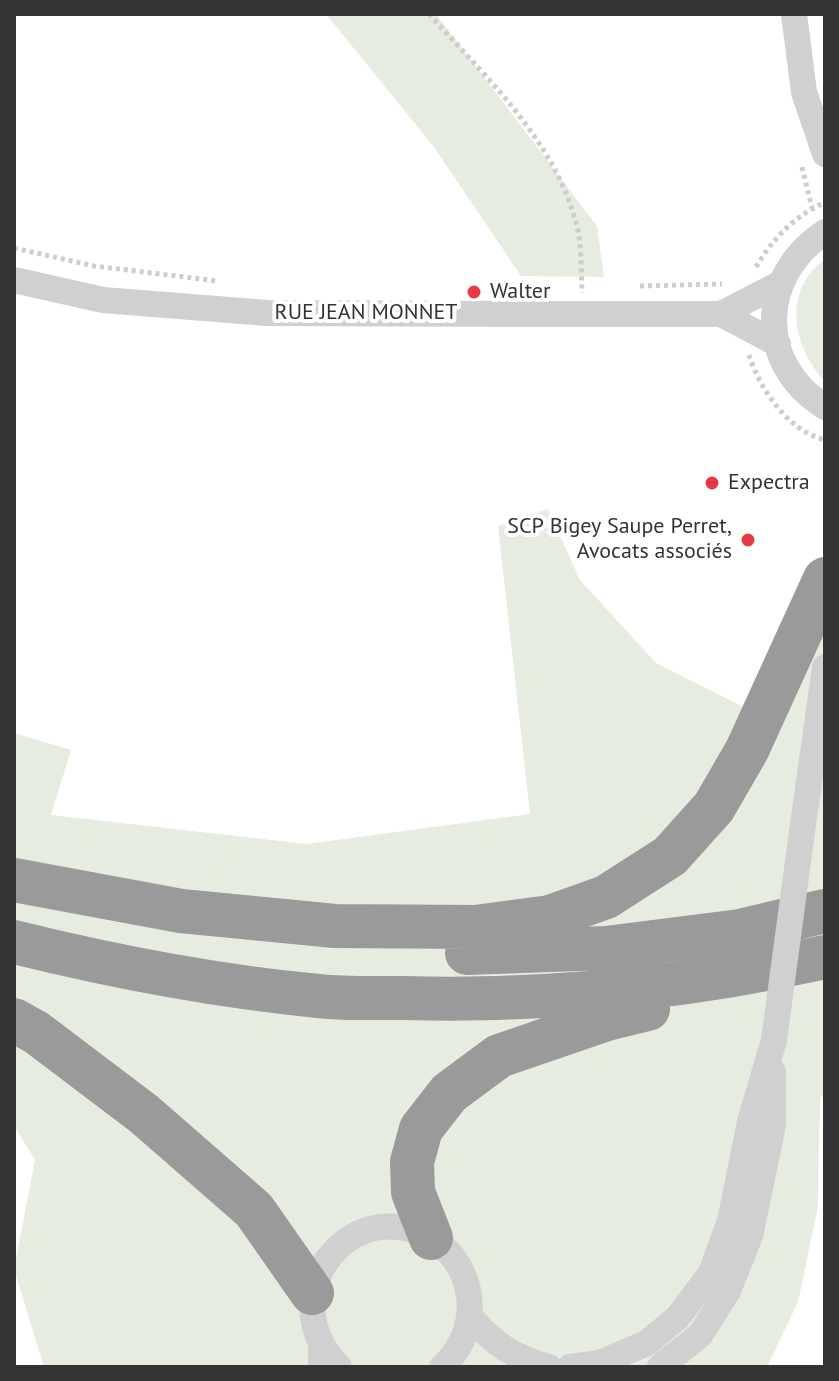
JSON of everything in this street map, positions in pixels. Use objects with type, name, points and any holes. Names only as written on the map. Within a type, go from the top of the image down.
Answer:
[{"type":"highway","points":[[14,880],[181,911],[335,926],[475,927],[550,917],[606,897],[670,856],[714,807],[747,750],[825,579]]},
{"type":"highway","points":[[14,900],[120,924],[244,943],[380,954],[606,948],[740,931],[825,911]]},
{"type":"highway","points":[[14,942],[196,981],[322,996],[456,1000],[605,993],[749,974],[825,957]]},
{"type":"highway","points":[[431,1238],[413,1192],[412,1162],[421,1129],[449,1093],[499,1056],[607,1019],[683,1000],[749,974]]},
{"type":"highway","points":[[14,1020],[37,1033],[144,1114],[254,1210],[314,1312]]},
{"type":"street","points":[[794,14],[804,92],[825,154]]},
{"type":"street","points":[[821,224],[787,269],[776,298],[774,329],[782,360],[798,386],[824,408]]},
{"type":"street","name":"RUE JEAN MONNET","points":[[14,280],[103,300],[267,313],[582,301],[721,314],[778,344]]},
{"type":"street","name":"RUE JEAN MONNET","points":[[721,314],[781,283]]},
{"type":"street","points":[[660,1367],[700,1335],[728,1291],[750,1236],[773,1125],[774,1040],[825,667]]},
{"type":"street","points":[[570,1367],[600,1363],[647,1343],[678,1317],[711,1273],[730,1221],[750,1122],[774,1040]]},
{"type":"street","points":[[339,1367],[321,1344],[314,1312],[316,1278],[333,1253],[357,1235],[371,1229],[402,1228],[431,1238],[443,1247],[461,1271],[467,1285],[469,1315],[460,1346],[442,1367]]},
{"type":"street","points":[[469,1315],[487,1336],[521,1359],[549,1367]]},
{"type":"lane","points":[[314,1312],[315,1367]]},
{"type":"path","points":[[429,14],[509,102],[560,176],[576,222],[582,301]]},
{"type":"path","points":[[754,269],[769,244],[799,215],[821,224]]},
{"type":"path","points":[[14,248],[94,266],[220,281]]},
{"type":"path","points":[[637,286],[732,282]]},
{"type":"path","points":[[582,301],[595,288]]},
{"type":"shaded area","points":[[326,14],[436,14],[597,226],[604,277],[521,276],[434,147]]},
{"type":"shaded area","points":[[825,259],[825,382],[805,352],[796,319],[802,287],[811,272]]},
{"type":"shaded area","points":[[548,509],[580,580],[656,663],[747,709],[825,610],[825,1096],[820,1097],[818,1206],[798,1302],[767,1367],[44,1367],[14,1269],[35,1160],[14,1126],[14,733],[71,750],[51,815],[307,844],[530,814],[498,526]]},
{"type":"place","name":"Walter","points":[[474,292]]},
{"type":"place","name":"Expectra","points":[[712,483]]},
{"type":"place","name":"SCP Bigey Saupe Perret, Avocats associés","points":[[748,540]]}]
